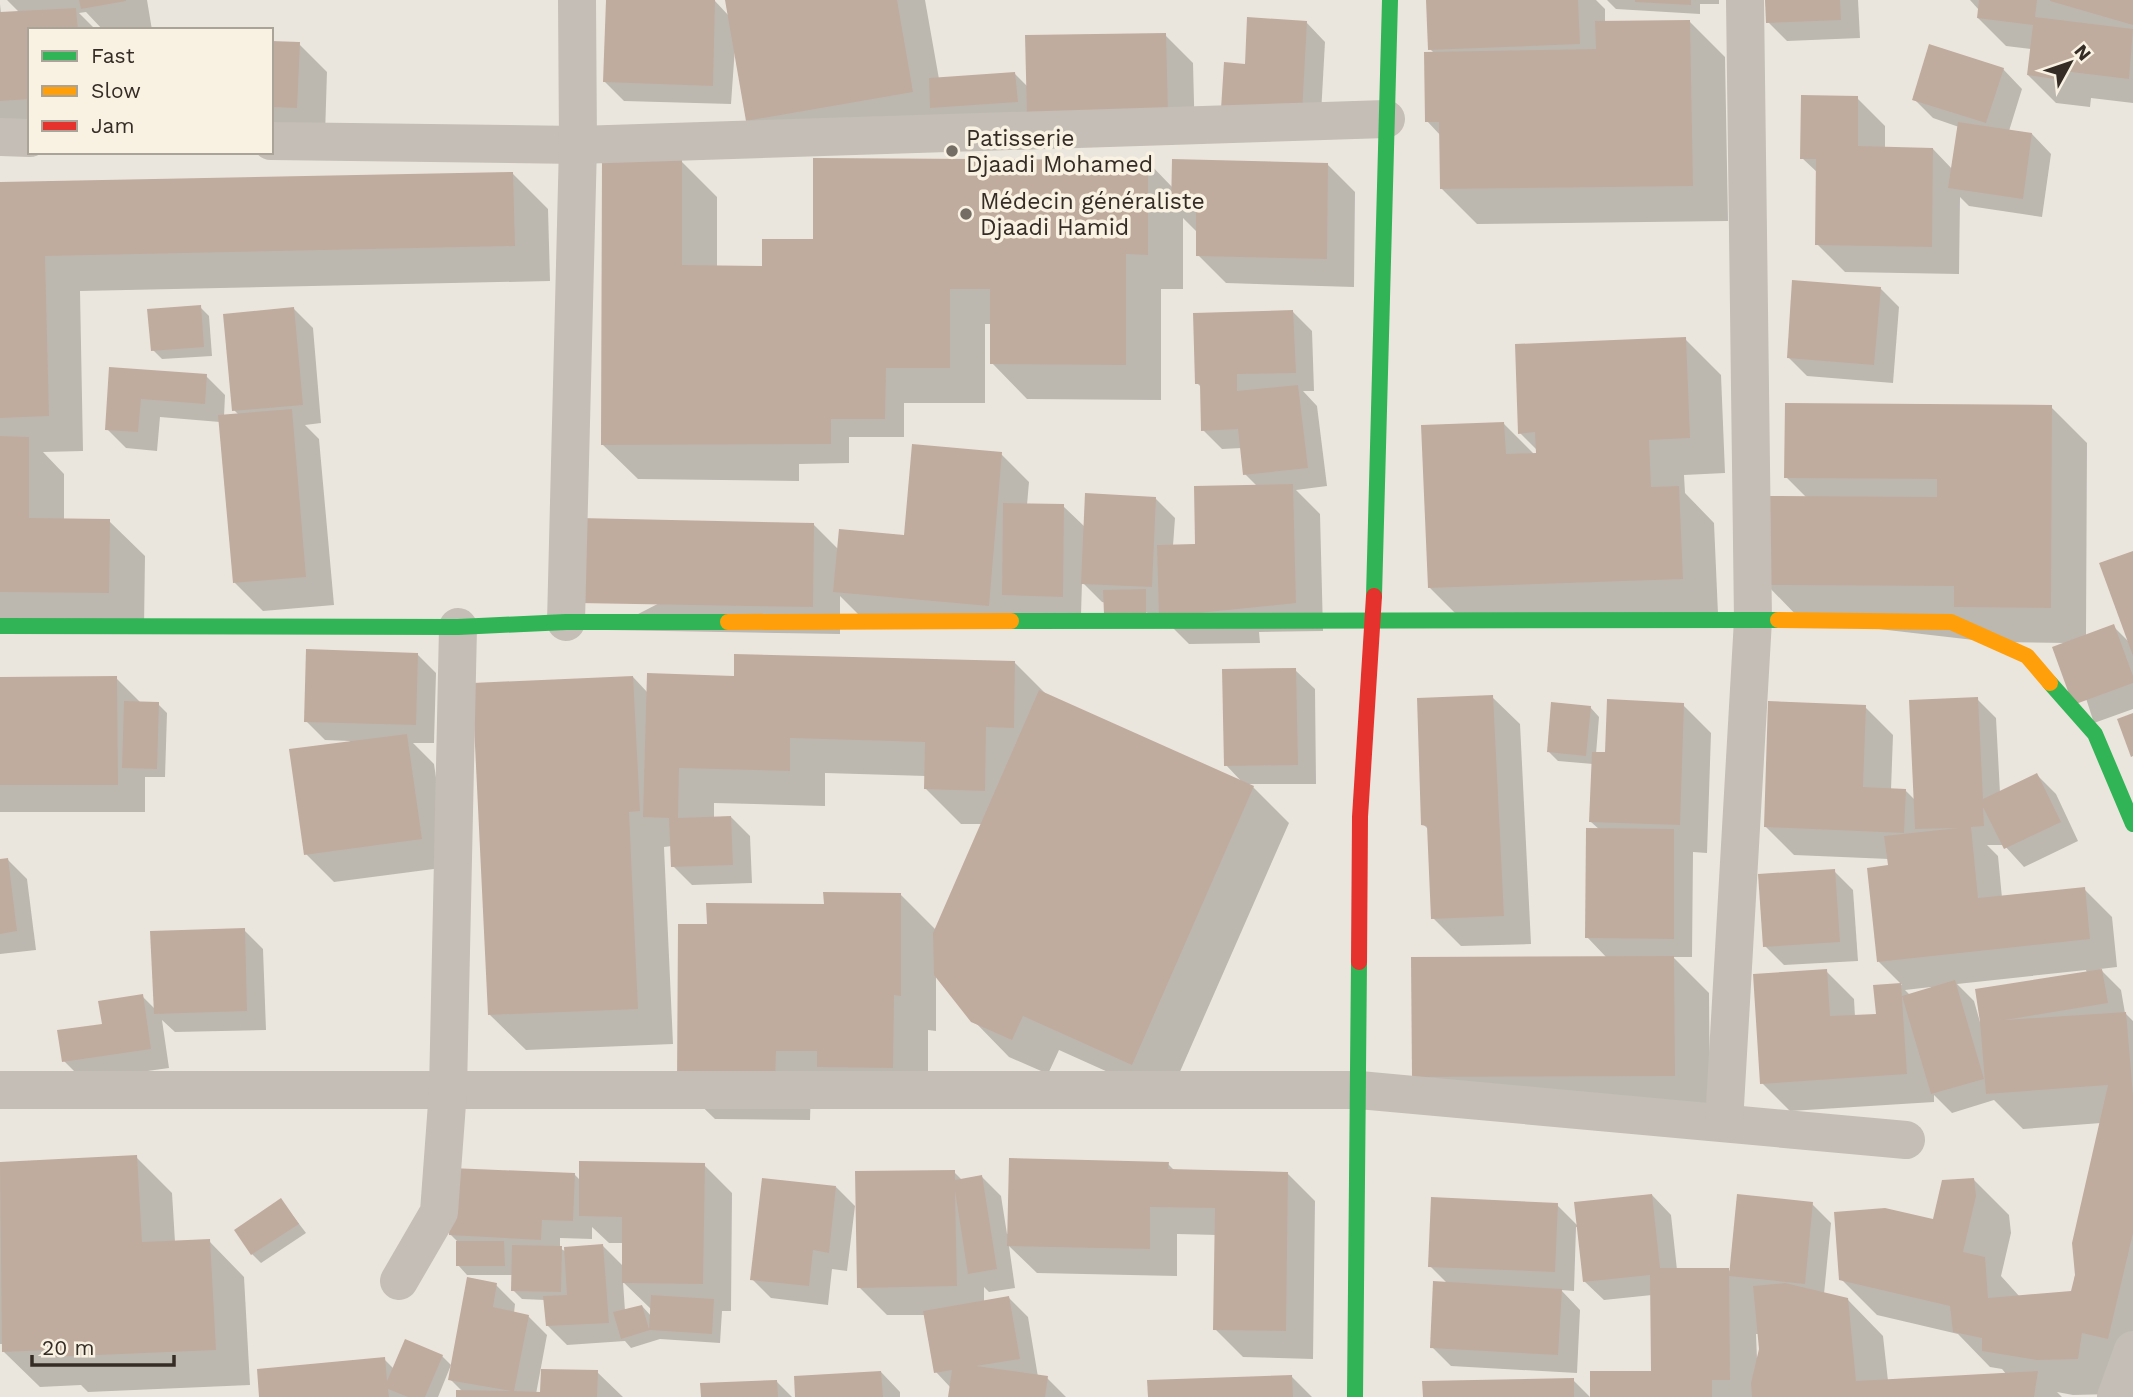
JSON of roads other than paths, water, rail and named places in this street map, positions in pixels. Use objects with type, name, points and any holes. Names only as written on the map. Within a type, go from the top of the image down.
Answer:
[{"type":"street","points":[[566,622],[578,145],[577,0]]},
{"type":"street","points":[[1355,1397],[1360,817],[1373,621],[1390,0]]},
{"type":"street","points":[[1724,1123],[1753,620],[1745,0]]},
{"type":"street","points":[[273,141],[578,145],[1386,119]]},
{"type":"street","points":[[0,137],[28,138]]},
{"type":"street","points":[[0,626],[458,626],[566,622],[1951,622],[2026,656],[2095,734],[2133,824]]},
{"type":"street","points":[[399,1281],[439,1212],[448,1090],[458,626]]},
{"type":"street","points":[[0,1090],[1359,1090],[1906,1140]]},
{"type":"street","points":[[2116,1397],[2133,1350]]},
{"type":"place","name":"Patisserie Djaadi Mohamed","points":[[952,151]]},
{"type":"place","name":"Médecin généraliste Djaadi Hamid","points":[[966,214]]}]
